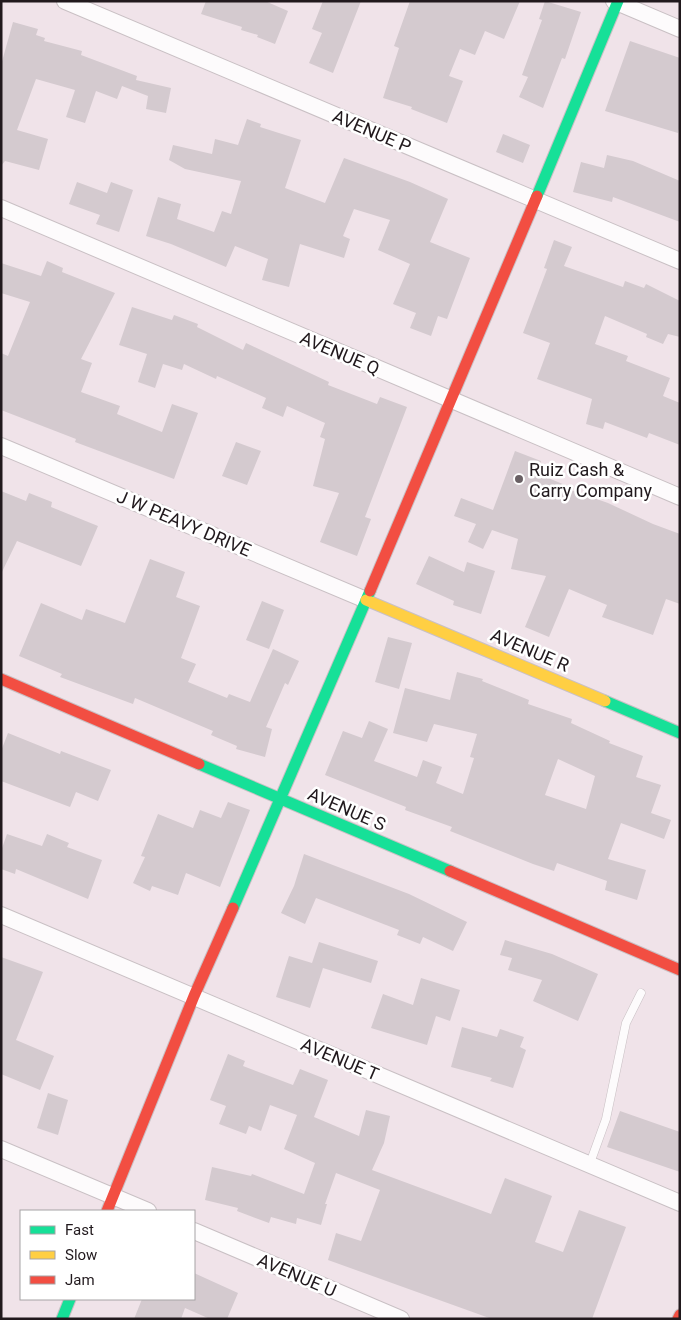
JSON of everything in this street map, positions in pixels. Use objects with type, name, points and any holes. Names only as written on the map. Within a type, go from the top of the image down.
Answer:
[{"type":"main road","points":[[110,1204],[194,996],[281,800],[451,401],[617,2]]},
{"type":"main road","name":"AVENUE R","points":[[366,600],[680,733]]},
{"type":"main road","name":"AVENUE S","points":[[1,679],[680,970]]},
{"type":"main road","points":[[62,1319],[70,1300]]},
{"type":"street","name":"AVENUE P","points":[[65,1],[680,261]]},
{"type":"street","points":[[617,2],[680,29]]},
{"type":"street","name":"AVENUE Q","points":[[1,208],[680,497]]},
{"type":"street","name":"J W PEAVY DRIVE","points":[[1,446],[366,600]]},
{"type":"street","name":"AVENUE T","points":[[1,915],[680,1203]]},
{"type":"street","points":[[1,1149],[110,1204],[143,1210]]},
{"type":"street","name":"AVENUE U","points":[[195,1231],[401,1319]]},
{"type":"lane","points":[[589,1166],[606,1119],[626,1023],[641,992]]},
{"type":"building","points":[[206,1],[265,1],[288,11],[275,44],[257,37],[258,35],[241,30],[242,27],[201,14]]},
{"type":"building","points":[[323,1],[361,1],[333,73],[309,63],[322,33],[312,29]]},
{"type":"building","points":[[410,1],[520,1],[504,39],[485,31],[475,55],[460,49],[449,76],[463,81],[447,123],[411,109],[412,107],[383,98],[399,48],[394,46]]},
{"type":"building","points":[[545,1],[581,12],[565,59],[562,58],[543,108],[519,97],[528,77],[522,75],[542,20],[539,19]]},
{"type":"building","points":[[13,22],[38,29],[36,35],[45,38],[44,41],[82,51],[81,55],[137,76],[136,80],[171,88],[166,113],[146,109],[148,96],[122,86],[117,99],[96,91],[85,123],[66,117],[75,90],[36,79],[17,130],[48,139],[39,170],[5,161],[1,166],[1,65]]},
{"type":"building","points":[[630,41],[680,58],[680,125],[678,133],[605,111]]},
{"type":"building","points":[[247,119],[261,124],[260,127],[301,140],[285,188],[325,203],[344,158],[410,182],[448,199],[430,242],[470,258],[447,319],[438,316],[431,336],[410,328],[416,313],[393,304],[410,264],[378,250],[390,220],[354,209],[343,236],[350,239],[344,258],[300,244],[289,287],[262,280],[268,259],[235,246],[226,267],[171,244],[146,236],[158,197],[181,204],[177,219],[214,232],[222,211],[231,214],[241,181],[185,169],[169,160],[173,145],[212,154],[215,139],[238,145]]},
{"type":"building","points":[[503,134],[530,145],[523,163],[496,152]]},
{"type":"building","points":[[607,155],[633,161],[680,181],[680,222],[613,197],[612,202],[573,192],[581,162],[604,168]]},
{"type":"building","points":[[77,182],[107,193],[111,182],[133,190],[119,232],[96,224],[100,215],[69,204]]},
{"type":"building","points":[[554,240],[572,247],[564,266],[623,287],[625,281],[644,288],[646,284],[680,301],[680,337],[668,334],[663,344],[646,337],[647,334],[605,316],[595,344],[628,356],[626,361],[670,378],[663,396],[680,403],[680,445],[649,433],[647,438],[605,422],[603,429],[586,424],[592,399],[537,379],[550,343],[523,333],[547,269],[544,268]]},
{"type":"building","points":[[47,261],[63,268],[62,272],[115,293],[81,359],[92,363],[81,392],[120,406],[117,414],[162,432],[172,404],[198,413],[174,479],[75,442],[76,439],[1,410],[1,353],[8,356],[30,302],[1,293],[1,263],[41,276]]},
{"type":"building","points":[[132,307],[172,320],[174,315],[198,324],[197,327],[243,350],[246,343],[329,382],[328,385],[377,404],[380,397],[407,407],[365,517],[371,519],[357,556],[320,542],[339,493],[313,486],[325,439],[320,437],[325,423],[287,406],[283,417],[262,408],[266,398],[217,376],[216,379],[184,364],[182,370],[163,364],[155,388],[138,382],[147,354],[119,345]]},
{"type":"building","points":[[236,442],[261,451],[247,485],[222,476]]},
{"type":"building","points":[[515,451],[541,461],[536,473],[570,487],[568,489],[608,503],[680,534],[680,604],[666,599],[653,635],[602,617],[607,605],[569,589],[549,637],[525,627],[546,576],[511,569],[518,539],[492,530],[483,549],[468,542],[476,524],[454,516],[461,498],[493,510]]},
{"type":"building","points":[[1,491],[26,501],[29,493],[52,502],[51,507],[98,526],[81,566],[17,541],[1,574]]},
{"type":"building","points":[[429,556],[464,572],[467,562],[495,571],[481,614],[453,605],[454,601],[416,584]]},
{"type":"building","points":[[150,559],[185,572],[176,597],[200,606],[181,658],[196,664],[188,682],[227,698],[229,694],[250,702],[273,649],[299,661],[288,685],[285,683],[266,727],[272,729],[265,757],[236,749],[237,746],[211,735],[213,731],[135,698],[133,704],[60,677],[62,674],[19,656],[41,603],[82,620],[86,609],[125,623]]},
{"type":"building","points":[[262,601],[284,610],[269,649],[246,640]]},
{"type":"building","points":[[388,637],[412,643],[399,689],[375,682]]},
{"type":"building","points":[[457,672],[483,679],[482,681],[529,700],[528,704],[572,719],[571,723],[610,741],[609,743],[643,756],[636,777],[661,785],[651,813],[671,820],[664,839],[621,823],[608,859],[646,870],[637,900],[605,890],[607,881],[557,863],[554,871],[533,864],[450,831],[452,827],[405,810],[406,807],[325,775],[343,731],[362,738],[369,721],[388,729],[374,761],[417,777],[423,760],[442,767],[436,783],[463,794],[474,758],[470,757],[477,734],[434,724],[427,742],[393,733],[405,688],[450,700]],"holes":[[[558,759],[595,776],[586,809],[545,795]]]},
{"type":"building","points":[[8,733],[60,754],[61,751],[111,770],[98,801],[76,792],[70,807],[1,781],[1,751]]},
{"type":"building","points":[[228,802],[250,810],[220,887],[186,873],[178,895],[152,886],[150,891],[133,883],[145,857],[141,856],[158,814],[193,828],[200,810],[221,818]]},
{"type":"building","points":[[7,834],[42,846],[47,834],[69,843],[67,847],[102,860],[88,899],[16,869],[15,874],[1,869],[1,851]]},
{"type":"building","points":[[304,854],[409,894],[467,922],[453,951],[423,937],[420,944],[397,935],[399,930],[316,898],[305,924],[281,913],[294,886]]},
{"type":"building","points":[[505,940],[552,954],[598,974],[578,1021],[533,1001],[542,980],[508,970],[512,958],[500,955]]},
{"type":"building","points":[[319,942],[378,961],[371,983],[323,968],[310,1008],[276,997],[289,956],[312,963]]},
{"type":"building","points":[[1,957],[43,972],[16,1040],[54,1056],[40,1090],[1,1074]]},
{"type":"building","points":[[421,978],[460,990],[450,1021],[436,1016],[427,1045],[371,1028],[383,994],[413,1005]]},
{"type":"building","points":[[462,1027],[497,1037],[500,1029],[524,1037],[520,1047],[526,1050],[513,1088],[490,1081],[492,1078],[451,1067]]},
{"type":"building","points":[[228,1054],[245,1061],[243,1066],[293,1085],[300,1069],[328,1080],[314,1117],[359,1136],[366,1110],[390,1116],[384,1143],[372,1170],[491,1214],[505,1178],[552,1196],[535,1242],[563,1252],[579,1210],[626,1227],[592,1319],[492,1319],[328,1260],[336,1233],[361,1241],[380,1190],[336,1173],[325,1204],[327,1204],[321,1225],[297,1218],[296,1224],[271,1217],[269,1223],[237,1211],[238,1208],[205,1200],[212,1167],[251,1176],[252,1174],[304,1194],[315,1163],[284,1149],[297,1115],[270,1105],[261,1131],[249,1126],[246,1134],[219,1124],[226,1106],[210,1100]]},
{"type":"building","points":[[48,1093],[68,1100],[58,1135],[37,1128]]},
{"type":"building","points":[[620,1111],[680,1132],[680,1172],[607,1147]]},
{"type":"building","points":[[195,1273],[238,1293],[227,1319],[210,1319],[185,1308],[181,1319],[134,1319],[142,1300],[195,1300]]},
{"type":"traffic: fast","points":[[537,196],[618,1]]},
{"type":"traffic: fast","points":[[233,908],[370,591]]},
{"type":"traffic: fast","points":[[605,701],[680,733]]},
{"type":"traffic: fast","points":[[199,764],[450,871]]},
{"type":"traffic: fast","points":[[62,1319],[70,1300]]},
{"type":"traffic: slow","points":[[366,600],[605,701]]},
{"type":"traffic: jam","points":[[370,591],[537,196]]},
{"type":"traffic: jam","points":[[1,679],[199,764]]},
{"type":"traffic: jam","points":[[450,871],[680,970]]},
{"type":"traffic: jam","points":[[107,1210],[194,996],[233,908]]},
{"type":"traffic: jam","points":[[678,1319],[680,1315]]},
{"type":"place","name":"Ruiz Cash & Carry Company","points":[[519,479]]}]
